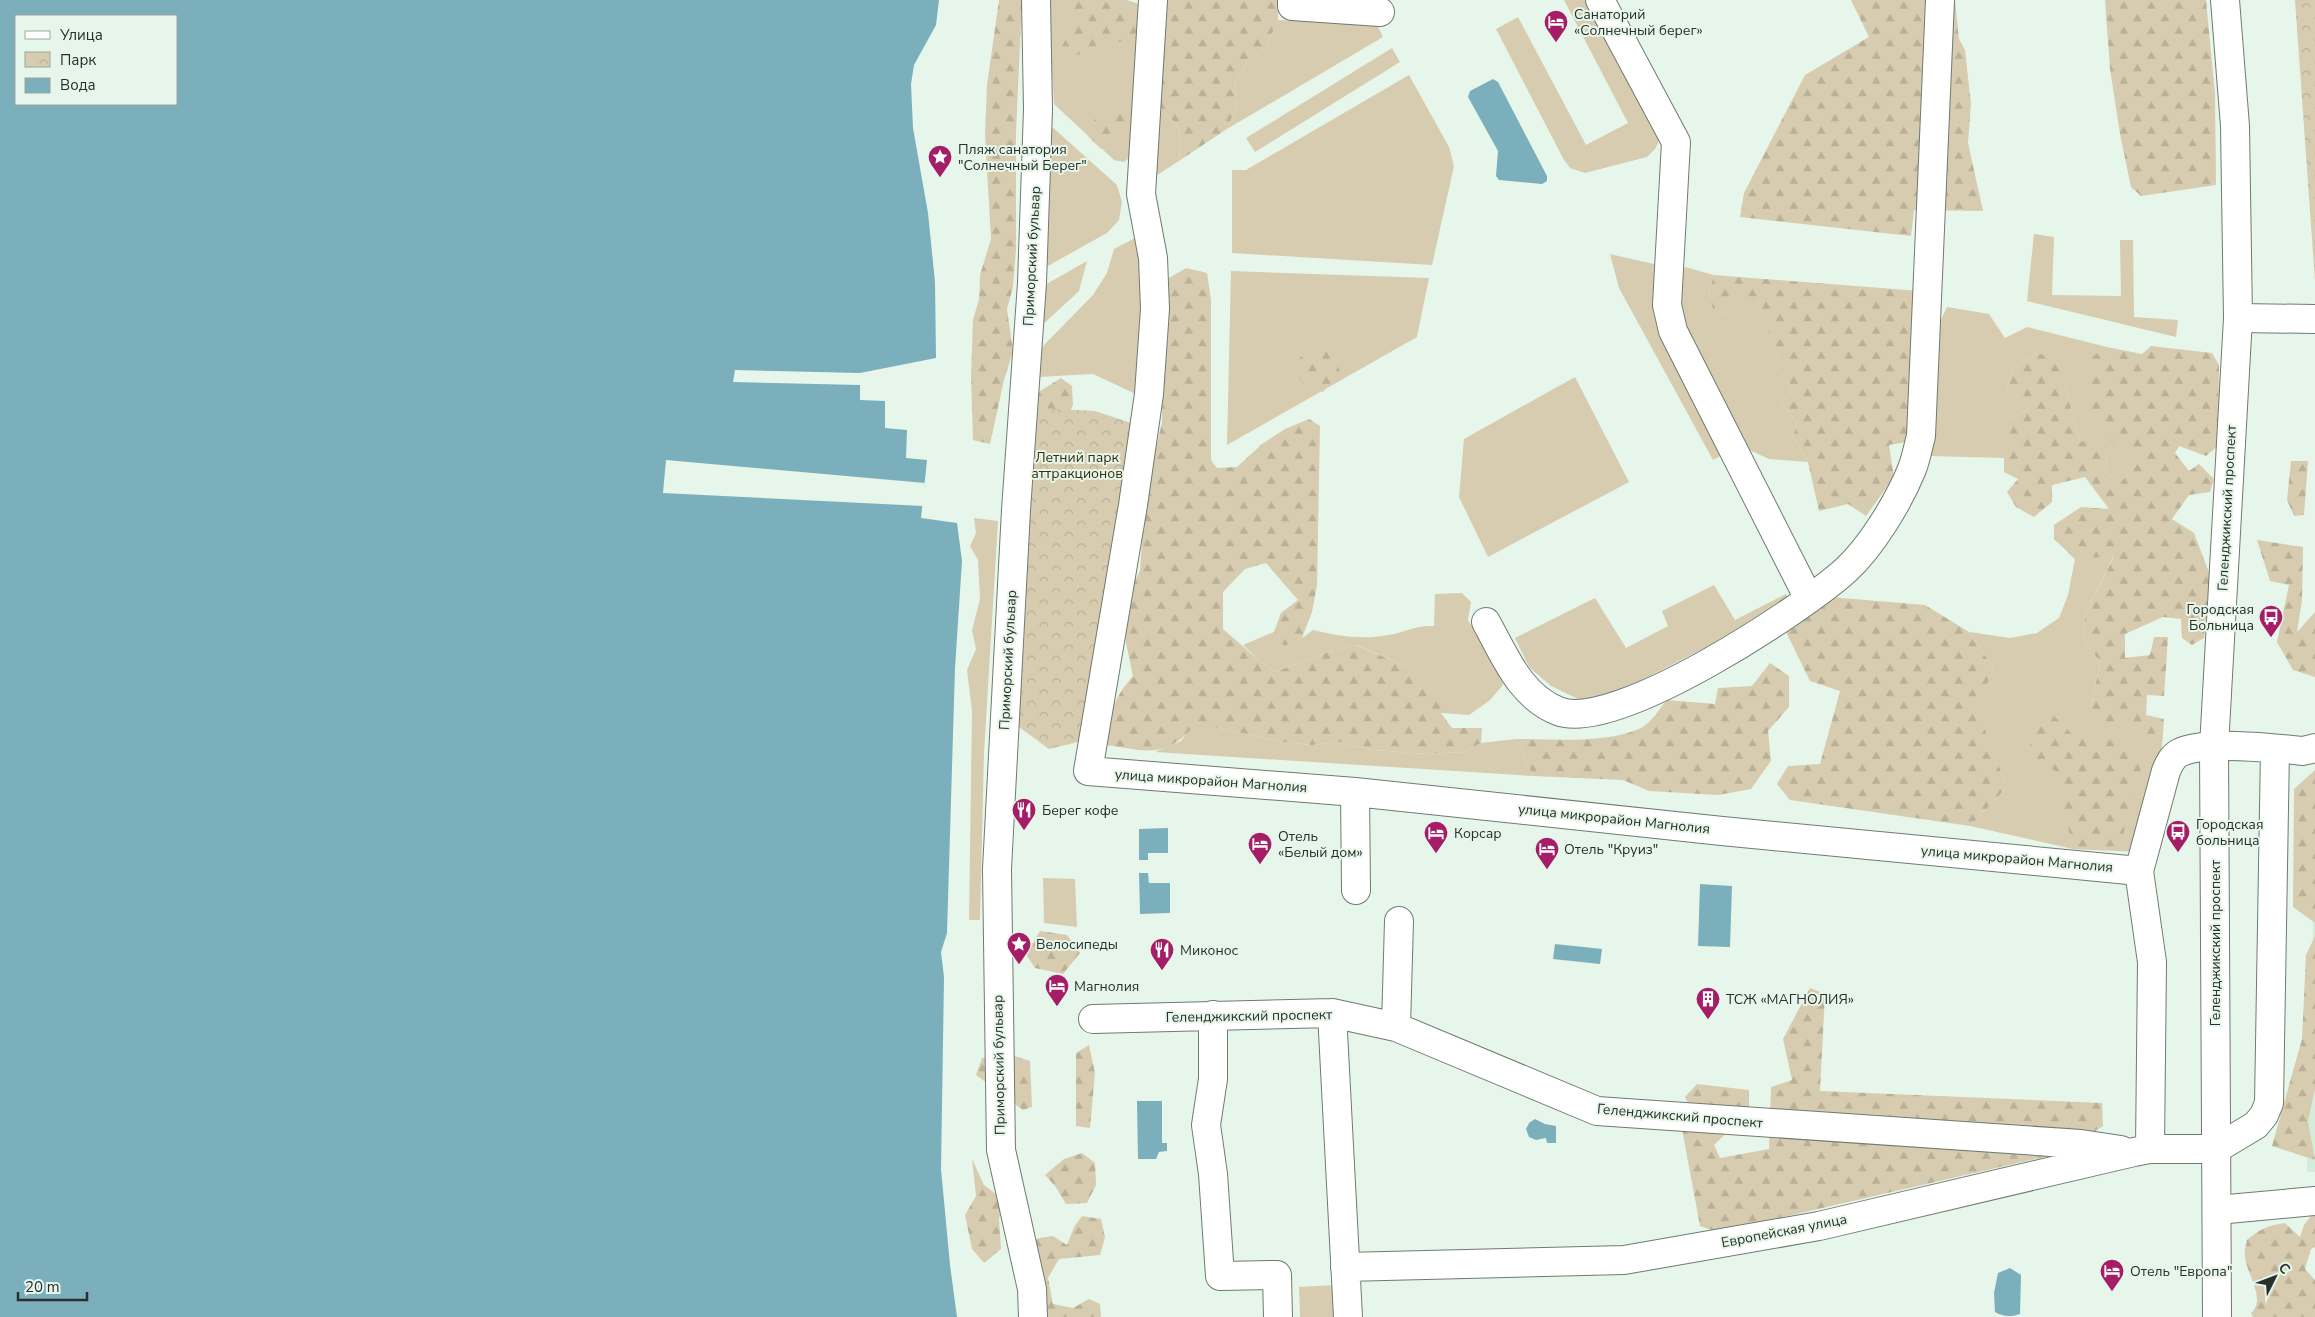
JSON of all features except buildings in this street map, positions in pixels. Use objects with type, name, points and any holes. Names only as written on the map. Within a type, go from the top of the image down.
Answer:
[{"type":"street","name":"Приморский бульвар","points":[[1033,1317],[1032,1289],[1001,1150],[997,869],[1016,510],[1032,284],[1038,109],[1036,0]]},
{"type":"street","name":"улица микрорайон Магнолия","points":[[1153,0],[1140,194],[1153,258],[1155,309],[1149,394],[1133,505],[1088,771],[1355,792],[1732,832],[2140,871]]},
{"type":"street","points":[[1292,0],[1292,6],[1380,12]]},
{"type":"street","points":[[1600,0],[1676,142],[1667,306],[1673,330],[1809,599]]},
{"type":"street","points":[[1486,622],[1522,686],[1538,700],[1560,712],[1592,713],[1653,691],[1721,657],[1766,630],[1847,569],[1866,547],[1899,495],[1912,468],[1921,436],[1940,0]]},
{"type":"street","name":"Геленджикский проспект","points":[[2217,1317],[2214,747],[2238,318],[2235,126],[2225,0]]},
{"type":"street","points":[[2238,318],[2315,319]]},
{"type":"street","points":[[2142,1150],[2152,962],[2140,871],[2166,771],[2172,759],[2180,753],[2199,747],[2274,748],[2303,751],[2315,748]]},
{"type":"street","points":[[2216,1149],[2256,1125],[2264,1115],[2269,1103],[2274,748]]},
{"type":"street","points":[[1355,792],[1356,890]]},
{"type":"street","points":[[1396,1027],[1399,921]]},
{"type":"street","points":[[1332,1013],[1348,1317]]},
{"type":"street","name":"Геленджикский проспект","points":[[1093,1019],[1332,1013],[1396,1027],[1597,1111],[2081,1144],[2142,1150]]},
{"type":"street","points":[[1213,1015],[1213,1079],[1206,1125],[1213,1174],[1220,1276],[1277,1275],[1278,1317]]},
{"type":"street","name":"Европейская улица","points":[[1345,1267],[1624,1260],[1819,1226],[2142,1150],[2216,1149]]},
{"type":"street","points":[[2217,1210],[2315,1201]]},
{"type":"shaded area","points":[[2315,835],[2315,1172],[2307,1172]]},
{"type":"green space","points":[[999,0],[1022,0],[1016,132],[1016,249],[1013,287],[1007,309],[1013,351],[1004,380],[990,444],[973,440],[971,376],[973,319],[979,300],[980,275],[991,239],[985,135],[987,85]]},
{"type":"green space","points":[[1048,0],[1127,0],[1148,7],[1133,155],[1124,162],[1114,160],[1054,104]]},
{"type":"green space","points":[[1062,0],[1094,1],[1121,6],[1141,14],[1142,28],[1134,38],[1119,42],[1101,43],[1086,53],[1067,57],[1061,48],[1070,32],[1071,19],[1060,6]]},
{"type":"green space","points":[[1163,0],[1278,0],[1278,20],[1266,47],[1247,62],[1234,84],[1237,105],[1227,129],[1179,161],[1181,141],[1177,124],[1164,113],[1157,112]]},
{"type":"green space","points":[[1564,0],[1592,0],[1660,139],[1655,149],[1647,157],[1585,173],[1570,168],[1564,160],[1496,29],[1518,17],[1586,145],[1628,123]]},
{"type":"green space","points":[[1851,0],[1955,0],[1959,39],[1965,50],[1971,104],[1968,143],[1983,211],[1914,210],[1911,236],[1740,217],[1744,193],[1805,75],[1869,37]]},
{"type":"green space","points":[[2105,0],[2206,0],[2215,94],[2216,185],[2141,196],[2131,187],[2120,134],[2110,69]]},
{"type":"green space","points":[[2295,0],[2315,0],[2315,281]]},
{"type":"green space","points":[[1278,20],[1376,23],[1383,37],[1227,129],[1237,105],[1234,84],[1247,62],[1266,47]]},
{"type":"green space","points":[[1392,48],[1400,62],[1255,152],[1246,138]]},
{"type":"green space","points":[[1409,75],[1449,147],[1454,166],[1432,265],[1232,253],[1232,170],[1246,170]]},
{"type":"green space","points":[[1127,105],[1134,117],[1129,128],[1118,140],[1101,149],[1088,136],[1094,121],[1106,110]]},
{"type":"green space","points":[[1157,112],[1164,113],[1177,124],[1181,141],[1179,161],[1154,177]]},
{"type":"green space","points":[[1051,126],[1117,185],[1122,202],[1119,220],[1107,233],[1046,267]]},
{"type":"green space","points":[[2034,234],[2054,237],[2052,295],[2121,296],[2120,240],[2133,240],[2134,317],[2178,320],[2176,337],[2027,301]]},
{"type":"green space","points":[[1141,235],[1148,313],[1140,396],[1093,374],[1038,377],[1037,356],[1045,344],[1093,295],[1107,273],[1114,249]]},
{"type":"green space","points":[[1610,254],[1658,265],[1726,453],[1713,460],[1619,288]]},
{"type":"green space","points":[[1087,261],[1079,291],[1039,328],[1043,286]]},
{"type":"green space","points":[[1685,267],[1714,275],[1709,291],[1714,309],[1725,314],[1741,298],[1757,299],[1791,391],[1781,403],[1797,422],[1793,437],[1808,462],[1769,459],[1743,447],[1681,324],[1676,287]]},
{"type":"green space","points":[[1186,268],[1207,273],[1211,300],[1211,460],[1217,468],[1237,467],[1262,444],[1285,429],[1309,419],[1320,426],[1317,585],[1312,612],[1302,638],[1284,646],[1274,632],[1281,613],[1298,600],[1266,563],[1245,569],[1223,592],[1223,629],[1275,672],[1327,652],[1355,645],[1411,668],[1431,684],[1447,701],[1441,713],[1452,728],[1482,728],[1481,743],[1463,752],[1429,754],[1374,750],[1338,742],[1312,745],[1282,742],[1220,728],[1192,728],[1172,745],[1162,749],[1142,750],[1106,745],[1116,700],[1133,676],[1123,629],[1128,595],[1140,571],[1145,498],[1162,422],[1163,363],[1169,278]]},
{"type":"green space","points":[[1231,271],[1429,278],[1417,337],[1227,445]]},
{"type":"green space","points":[[1714,275],[1920,291],[1907,442],[1889,445],[1894,477],[1866,516],[1848,504],[1819,511],[1808,462],[1793,437],[1797,422],[1781,403],[1791,391],[1757,300],[1741,299],[1725,314],[1713,309],[1709,291]]},
{"type":"green space","points":[[1947,307],[1989,314],[2005,338],[2027,327],[2107,347],[2090,359],[2137,464],[2120,483],[2105,472],[2107,451],[2080,442],[2064,382],[2036,353],[2012,369],[2007,388],[2029,409],[2004,421],[2004,458],[1929,456],[1933,337]]},
{"type":"green space","points":[[2151,346],[2212,353],[2219,365],[2218,446],[2206,456],[2179,446],[2175,453],[2189,471],[2199,464],[2214,479],[2210,492],[2189,495],[2172,519],[2194,533],[2210,575],[2204,638],[2192,645],[2182,638],[2181,619],[2163,617],[2125,634],[2125,658],[2150,655],[2154,637],[2168,637],[2164,696],[2147,695],[2146,715],[2164,719],[2163,733],[2134,737],[2121,724],[2095,720],[2091,708],[2100,662],[2083,638],[2085,616],[2114,556],[2075,559],[2054,539],[2054,525],[2081,507],[2109,509],[2085,477],[2052,485],[2052,502],[2034,517],[2016,507],[2007,492],[2018,479],[2004,472],[2004,421],[2029,409],[2007,388],[2012,369],[2036,353],[2071,362],[2064,382],[2080,442],[2097,439],[2107,451],[2105,472],[2120,483],[2137,464],[2129,450],[2117,450],[2094,415],[2087,391],[2090,358],[2107,347],[2142,354]]},
{"type":"green space","points":[[1324,349],[1335,356],[1340,372],[1323,392],[1304,386],[1297,374],[1300,357]]},
{"type":"green space","points":[[1575,377],[1629,482],[1488,557],[1459,497],[1464,439]]},
{"type":"green space","points":[[1061,378],[1072,386],[1073,405],[1066,419],[1031,408],[1032,396]]},
{"type":"green space","name":"Летний парк аттракционов","points":[[1037,408],[1095,411],[1134,424],[1086,740],[1049,749],[1011,721],[1030,426]]},
{"type":"green space","points":[[2291,461],[2308,461],[2304,515],[2294,516],[2287,500]]},
{"type":"green space","points":[[974,518],[998,521],[984,753],[980,920],[969,920],[972,711],[967,670],[976,649],[972,630],[980,599],[978,560],[970,546],[976,533]]},
{"type":"green space","points":[[2257,540],[2303,547],[2302,600],[2297,632],[2315,612],[2315,677],[2293,670],[2277,642],[2289,585],[2270,581]]},
{"type":"green space","points":[[2114,555],[2085,616],[2083,638],[2100,662],[2091,708],[2121,724],[2134,736],[2163,733],[2161,759],[2140,852],[2073,849],[1970,826],[2007,787],[1975,707],[1994,669],[1969,632],[2010,638],[2037,633],[2059,618],[2068,595],[2075,559]]},
{"type":"green space","points":[[1714,585],[1735,620],[1786,594],[1791,604],[1624,689],[1580,700],[1551,686],[1529,667],[1515,638],[1595,598],[1626,648],[1668,626],[1662,611]]},
{"type":"green space","points":[[1462,593],[1471,602],[1468,620],[1476,635],[1487,647],[1500,672],[1503,685],[1489,701],[1469,715],[1441,713],[1411,668],[1356,645],[1327,652],[1275,672],[1243,645],[1274,632],[1284,645],[1302,638],[1313,630],[1341,636],[1369,637],[1434,626],[1435,594]]},
{"type":"green space","points":[[1830,597],[1925,605],[1969,632],[1994,669],[1976,707],[2007,787],[1970,826],[1790,800],[1777,784],[1788,766],[1820,764],[1840,691],[1810,681],[1785,630]]},
{"type":"green space","points":[[1770,663],[1789,676],[1789,707],[1768,731],[1771,761],[1751,789],[1718,795],[1649,791],[1623,780],[1533,776],[1516,739],[1580,740],[1628,733],[1645,726],[1667,700],[1715,704],[1718,688],[1752,686]]},
{"type":"green space","points":[[2051,713],[2074,736],[2116,734],[2141,768],[2119,850],[2073,849],[2055,771],[2030,759],[2030,723]]},
{"type":"green space","points":[[1191,728],[1220,728],[1282,742],[1312,745],[1338,742],[1374,750],[1429,754],[1463,752],[1481,743],[1516,739],[1533,776],[1155,752],[1181,741]]},
{"type":"green space","points":[[2315,770],[2315,923],[2293,907],[2294,789]]},
{"type":"green space","points":[[1043,878],[1075,879],[1077,927],[1044,923]]},
{"type":"green space","points":[[1040,931],[1067,935],[1080,953],[1063,974],[1035,968],[1026,954]]},
{"type":"green space","points":[[2315,936],[2315,1089],[2308,1121],[2315,1160],[2272,1146],[2302,1039],[2306,955]]},
{"type":"green space","points":[[1810,988],[1825,994],[1820,1091],[2102,1103],[2103,1126],[2061,1153],[1718,1232],[1700,1226],[1682,1129],[1694,1116],[1685,1097],[1697,1084],[1749,1090],[1749,1111],[1714,1145],[1720,1158],[1769,1149],[1771,1087],[1792,1080],[1783,1039]]},
{"type":"green space","points":[[1089,1045],[1095,1073],[1090,1128],[1076,1126],[1076,1053]]},
{"type":"green space","points":[[1008,1054],[1030,1061],[1032,1107],[1023,1110],[976,1075],[982,1058]]},
{"type":"green space","points":[[1082,1153],[1095,1163],[1096,1185],[1087,1203],[1066,1204],[1055,1186],[1045,1175],[1064,1159]]},
{"type":"green space","points":[[972,1159],[984,1185],[1004,1200],[999,1219],[1001,1249],[984,1263],[972,1249],[965,1215],[976,1196]]},
{"type":"green space","points":[[2315,1215],[2315,1247],[2311,1249],[2305,1269],[2315,1280],[2315,1317],[2253,1317],[2251,1313],[2257,1301],[2246,1263],[2247,1240],[2264,1228],[2285,1223],[2300,1237],[2304,1225],[2311,1216]]},
{"type":"green space","points":[[1082,1216],[1101,1219],[1105,1237],[1100,1255],[1059,1259],[1048,1278],[1053,1304],[1073,1308],[1089,1299],[1100,1304],[1101,1317],[1020,1317],[1021,1283],[1010,1255],[1039,1238],[1053,1236],[1067,1245],[1074,1227]]},
{"type":"green space","points":[[1336,1285],[1338,1317],[1300,1317],[1299,1287]]},
{"type":"water","points":[[0,0],[939,0],[936,25],[914,65],[911,84],[913,128],[928,213],[935,282],[936,358],[860,373],[860,400],[885,401],[885,428],[907,430],[906,458],[927,460],[921,518],[957,523],[962,561],[955,668],[947,933],[941,952],[944,977],[941,1169],[957,1317],[0,1317]]},
{"type":"water","points":[[1493,79],[1498,82],[1547,176],[1547,181],[1542,184],[1499,180],[1496,176],[1498,151],[1468,97],[1470,91]]},
{"type":"water","points":[[1168,828],[1168,853],[1148,853],[1148,860],[1139,860],[1139,829]]},
{"type":"water","points":[[1139,873],[1148,873],[1149,883],[1170,883],[1170,913],[1140,914]]},
{"type":"water","points":[[1700,884],[1732,886],[1730,947],[1698,946]]},
{"type":"water","points":[[1555,944],[1602,949],[1600,964],[1553,959]]},
{"type":"water","points":[[1137,1101],[1162,1101],[1162,1143],[1167,1143],[1167,1151],[1159,1152],[1156,1159],[1138,1159]]},
{"type":"water","points":[[1535,1119],[1545,1124],[1556,1126],[1556,1143],[1547,1143],[1546,1138],[1536,1140],[1529,1137],[1526,1129],[1529,1123]]},
{"type":"water","points":[[2010,1268],[2021,1275],[2020,1314],[2014,1316],[2001,1315],[1995,1312],[1994,1293],[1998,1273]]},
{"type":"pier","points":[[735,370],[860,373],[860,385],[733,382]]},
{"type":"pier","points":[[666,460],[925,483],[923,506],[663,493]]},
{"type":"place","name":"Санаторий «Солнечный берег»","points":[[1556,43]]},
{"type":"place","name":"Пляж санатория \"Солнечный Берег\"","points":[[940,178]]},
{"type":"place","name":"Городская Больница","points":[[2271,638]]},
{"type":"place","name":"Берег кофе","points":[[1024,831]]},
{"type":"place","name":"Городская больница","points":[[2178,853]]},
{"type":"place","name":"Корсар","points":[[1436,854]]},
{"type":"place","name":"Отель «Белый дом»","points":[[1260,865]]},
{"type":"place","name":"Отель \"Круиз\"","points":[[1547,870]]},
{"type":"place","name":"Велосипеды","points":[[1019,965]]},
{"type":"place","name":"Миконос","points":[[1162,971]]},
{"type":"place","name":"Магнолия","points":[[1057,1007]]},
{"type":"place","name":"ТСЖ «МАГНОЛИЯ»","points":[[1708,1020]]},
{"type":"place","name":"Отель \"Европа\"","points":[[2112,1292]]}]
